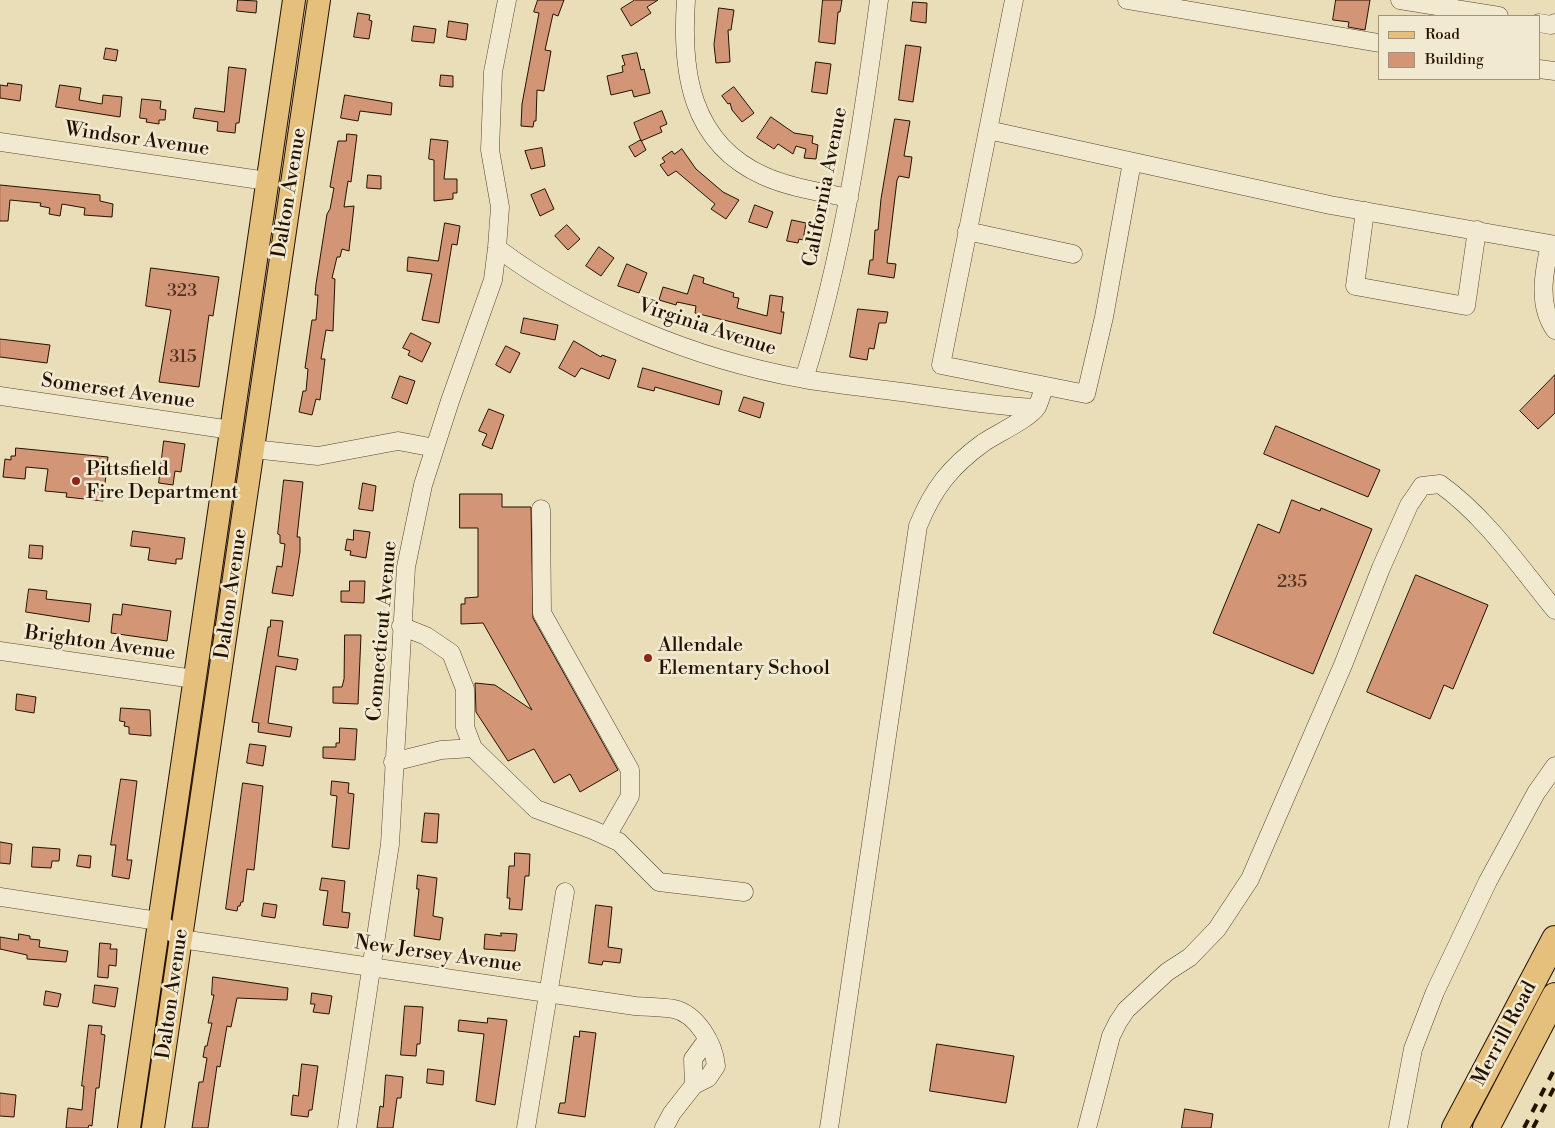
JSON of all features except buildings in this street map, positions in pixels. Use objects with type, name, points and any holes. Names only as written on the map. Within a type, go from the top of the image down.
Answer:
[{"type":"highway","name":"Merrill Road","points":[[1455,1128],[1555,939]]},
{"type":"highway","name":"Merrill Road","points":[[1486,1128],[1555,996]]},
{"type":"main road","name":"Dalton Avenue","points":[[128,1128],[294,0]]},
{"type":"main road","name":"Dalton Avenue","points":[[153,1128],[319,0]]},
{"type":"street","name":"Connecticut Avenue","points":[[347,1128],[390,844],[393,762],[406,567],[423,485],[493,280],[500,207],[490,150],[492,72],[507,0]]},
{"type":"street","name":"California Avenue","points":[[804,379],[814,346],[849,198],[879,0]]},
{"type":"street","points":[[1014,0],[941,365],[1086,394],[1104,317],[1132,162]]},
{"type":"street","points":[[1127,0],[1378,43]]},
{"type":"street","points":[[1400,0],[1493,15]]},
{"type":"street","points":[[686,1],[685,66],[693,101],[704,124],[722,146],[746,167],[764,176],[794,186],[849,198]]},
{"type":"street","points":[[1540,23],[1555,23]]},
{"type":"street","points":[[1540,69],[1555,71]]},
{"type":"street","points":[[988,130],[1365,211],[1553,245],[1543,276],[1544,300],[1555,330]]},
{"type":"street","name":"Windsor Avenue","points":[[0,142],[267,180]]},
{"type":"street","points":[[1365,211],[1355,286],[1466,306],[1477,230]]},
{"type":"street","points":[[967,232],[1073,254]]},
{"type":"street","name":"Virginia Avenue","points":[[497,248],[550,284],[615,320],[678,345],[756,368],[804,379],[990,406],[1036,408]]},
{"type":"street","points":[[829,1128],[918,526],[928,502],[940,482],[957,464],[984,442],[1036,408],[1045,386]]},
{"type":"street","name":"Somerset Avenue","points":[[0,396],[230,430]]},
{"type":"street","points":[[253,449],[318,456],[398,441],[435,448]]},
{"type":"street","points":[[1087,1128],[1111,1036],[1122,1016],[1167,972],[1190,957],[1217,929],[1250,879],[1344,665],[1381,568],[1410,505],[1422,486],[1440,484],[1460,499],[1479,518],[1555,610]]},
{"type":"street","points":[[541,509],[542,613],[630,770],[630,796],[607,836]]},
{"type":"street","points":[[401,626],[426,636],[451,653],[465,688],[465,728],[473,748],[536,809],[619,842],[659,882],[744,892]]},
{"type":"street","name":"Brighton Avenue","points":[[0,651],[194,679]]},
{"type":"street","points":[[393,762],[441,750],[473,748]]},
{"type":"street","points":[[1398,1128],[1413,1049],[1435,992],[1497,864],[1536,793],[1555,766]]},
{"type":"street","points":[[526,1128],[565,892]]},
{"type":"street","points":[[0,897],[158,921],[181,938]]},
{"type":"street","name":"New Jersey Avenue","points":[[181,938],[547,993],[676,1010],[688,1016],[700,1027],[715,1056],[716,1066],[708,1078],[694,1085],[672,1113],[664,1128]]},
{"type":"railway","points":[[1524,1128],[1555,1068]]},
{"type":"railway","points":[[1533,1128],[1555,1086]]},
{"type":"place","name":"Pittsfield Fire Department","points":[[76,481]]},
{"type":"place","name":"Allendale Elementary School","points":[[648,658]]}]
